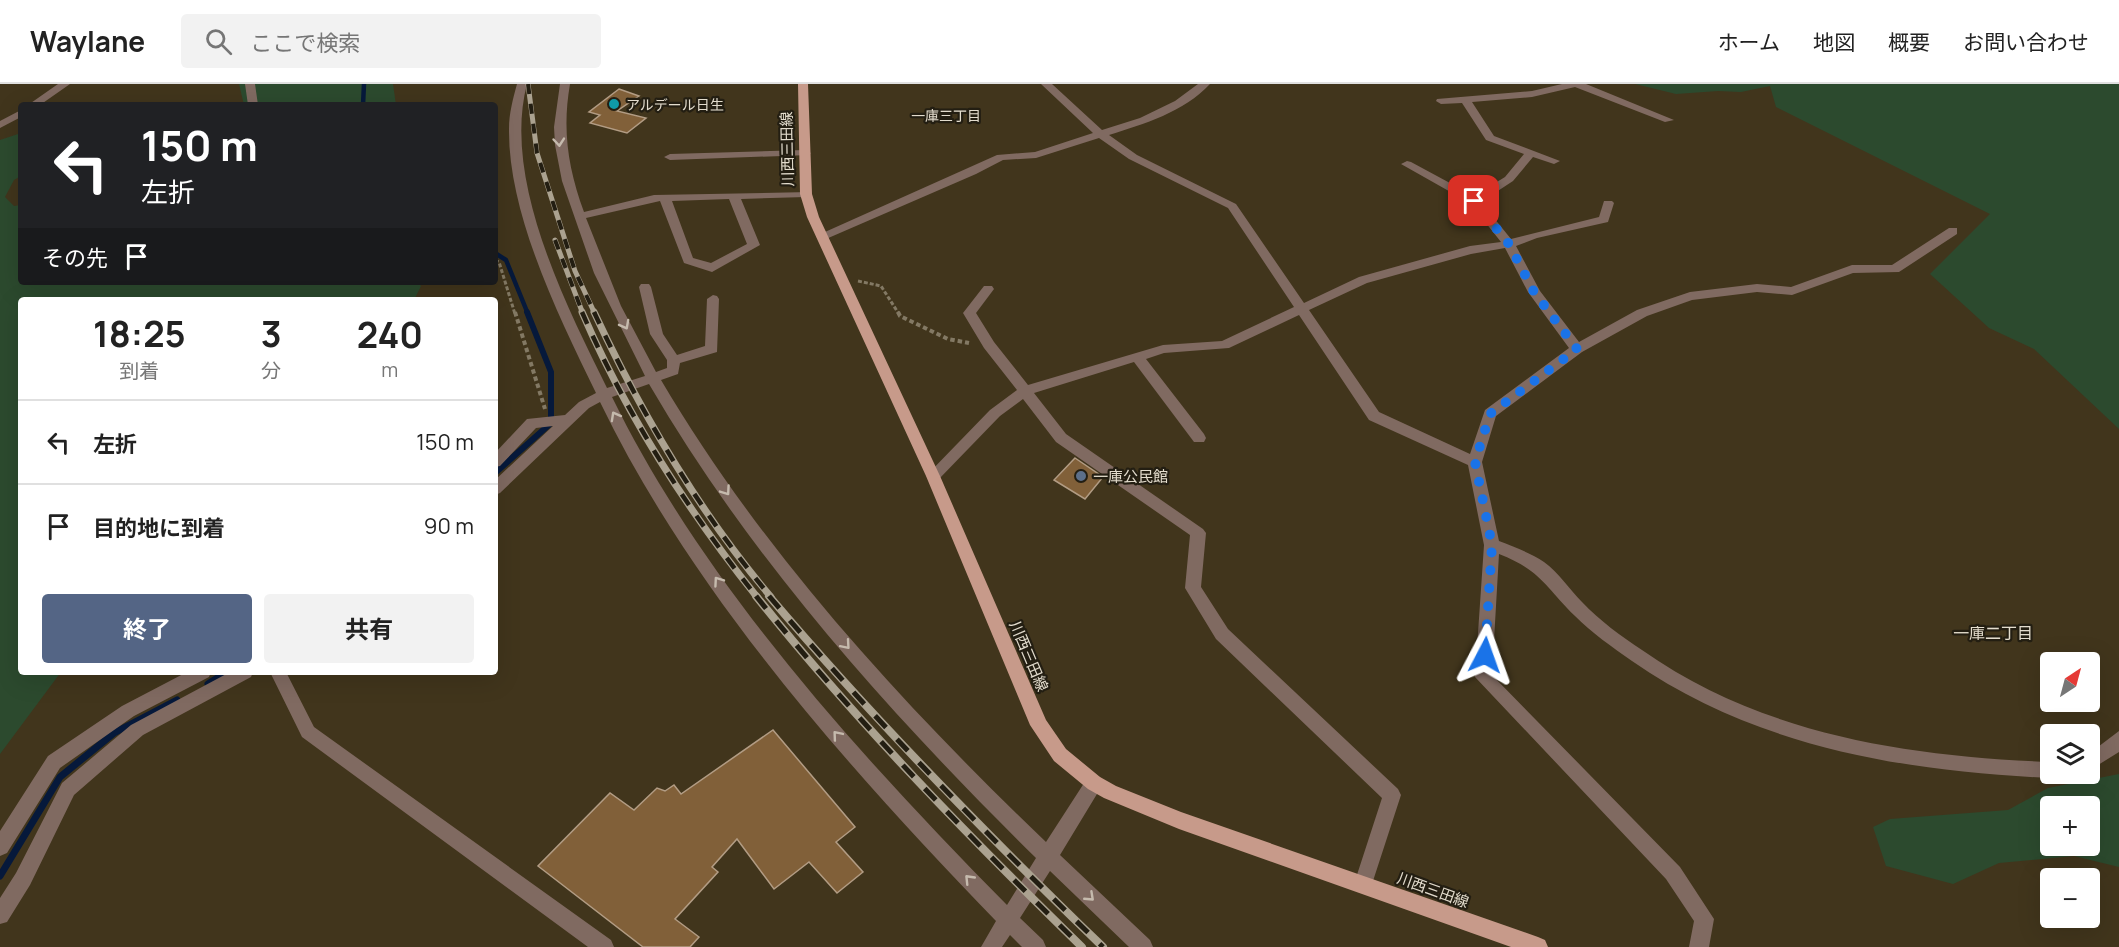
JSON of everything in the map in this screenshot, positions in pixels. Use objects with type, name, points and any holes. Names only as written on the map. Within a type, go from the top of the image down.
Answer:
[{"type":"main road","name":"川西三田線","points":[[803,84],[806,194],[822,236],[933,476],[1039,725],[1060,756],[1094,783],[1179,820],[1538,947]]},
{"type":"street","points":[[37,102],[64,84]]},
{"type":"street","points":[[250,84],[253,102]]},
{"type":"street","points":[[522,84],[515,107],[513,135],[525,197],[552,280],[603,395],[681,528],[778,663],[875,779],[1009,922],[1036,947]]},
{"type":"street","points":[[565,84],[559,118],[562,165],[598,267],[654,380],[700,454],[747,522],[830,627],[928,738],[1143,947]]},
{"type":"street","points":[[1046,84],[1100,134],[1134,157],[1232,206],[1374,416],[1475,462]]},
{"type":"street","points":[[822,236],[972,172],[1001,157],[1036,155],[1144,120],[1179,103],[1205,84]]},
{"type":"street","points":[[1441,100],[1532,94],[1576,84],[1670,120]]},
{"type":"street","points":[[1465,99],[1490,138],[1554,161]]},
{"type":"street","points":[[0,125],[18,115]]},
{"type":"street","points":[[1474,201],[1509,179],[1531,152]]},
{"type":"street","points":[[670,157],[805,153]]},
{"type":"street","points":[[1407,164],[1474,201],[1509,244],[1534,292],[1577,349]]},
{"type":"street","points":[[580,216],[654,198],[806,194]]},
{"type":"street","points":[[664,198],[688,260],[712,268],[754,245],[734,197]]},
{"type":"street","points":[[933,476],[995,413],[1025,391],[1163,349],[1224,345],[1301,307],[1363,280],[1470,250],[1509,244],[1534,235],[1604,219],[1608,203]]},
{"type":"street","points":[[1699,947],[1704,919],[1673,873],[1483,677],[1492,545],[1475,462],[1490,414],[1577,349],[1642,314],[1690,296],[1757,288],[1792,291],[1852,269],[1894,269],[1953,231]]},
{"type":"street","points":[[498,486],[565,420],[584,405],[603,395],[654,380],[673,371],[674,360],[657,334],[645,287]]},
{"type":"street","points":[[988,289],[969,313],[989,345],[1061,438],[1198,534],[1193,588],[1222,634],[1392,795],[1363,884]]},
{"type":"street","points":[[674,360],[712,349],[713,299]]},
{"type":"street","points":[[1138,358],[1199,438]]},
{"type":"street","points":[[498,459],[532,423],[565,420]]},
{"type":"street","points":[[1492,545],[1538,566],[1575,607],[1609,636],[1653,666],[1695,690],[1760,720],[1820,742],[1889,757],[1994,768],[2040,770]]},
{"type":"street","points":[[0,847],[54,762],[128,711],[197,675]]},
{"type":"street","points":[[0,915],[23,879],[68,789],[136,730],[239,675]]},
{"type":"street","points":[[280,675],[308,732],[604,947]]},
{"type":"street","points":[[2100,756],[2111,749],[2119,739]]},
{"type":"street","points":[[991,947],[1009,922],[1094,783]]},
{"type":"path","points":[[498,262],[545,409],[532,423]]},
{"type":"path","points":[[840,276],[880,286],[900,316],[948,339],[989,345]]},
{"type":"green space","points":[[239,84],[393,84],[396,102],[243,102]]},
{"type":"green space","points":[[1635,84],[2119,84],[2119,429],[2034,349],[1989,328],[1930,274],[1990,214],[1776,107],[1770,86],[1741,92],[1676,94]]},
{"type":"green space","points":[[18,134],[18,178],[14,180],[5,197],[14,206],[18,205],[18,285],[421,286],[416,297],[18,297],[18,675],[59,675],[0,754],[0,140]]},
{"type":"green space","points":[[2119,774],[2119,867],[2074,856],[1999,863],[1953,884],[1886,866],[1873,827],[1890,819],[2008,810],[2048,788],[2068,784],[2100,784],[2100,778]]},
{"type":"building","name":"アルデール日生","points":[[619,89],[639,96],[617,111],[646,118],[627,133],[590,123],[600,115],[589,112]]},
{"type":"building","name":"一庫公民館","points":[[1075,458],[1103,477],[1085,499],[1054,480]]},
{"type":"building","points":[[773,730],[855,827],[836,842],[863,872],[837,893],[809,862],[774,889],[737,839],[712,867],[718,872],[675,919],[699,937],[690,947],[643,947],[538,866],[610,793],[634,810],[657,788],[665,791],[674,785],[681,794]]},
{"type":"waterway","points":[[363,102],[364,84]]},
{"type":"waterway","points":[[498,255],[506,260],[528,314]]},
{"type":"waterway","points":[[498,470],[551,423],[551,372],[527,312]]},
{"type":"waterway","points":[[208,684],[222,675]]},
{"type":"waterway","points":[[0,876],[60,777],[114,733],[177,700]]},
{"type":"railway","points":[[528,84],[537,153],[575,271],[595,314]]},
{"type":"railway","points":[[555,240],[583,314]]},
{"type":"railway","points":[[582,312],[618,387],[660,460],[707,531],[757,597]]},
{"type":"railway","points":[[594,312],[631,387],[673,460],[720,531],[771,597]]},
{"type":"railway","points":[[756,596],[833,688],[913,776],[1082,947]]},
{"type":"railway","points":[[769,596],[931,776],[1103,947]]},
{"type":"place","name":"アルデール日生","points":[[614,104]]},
{"type":"place","name":"一庫公民館","points":[[1081,476]]},
{"type":"district","name":"一庫三丁目","points":[[946,115]]},
{"type":"district","name":"一庫二丁目","points":[[1993,633]]},
{"type":"route","points":[[1474,201],[1509,244],[1534,292],[1577,349],[1490,414],[1475,462],[1492,545],[1485,655]]}]
